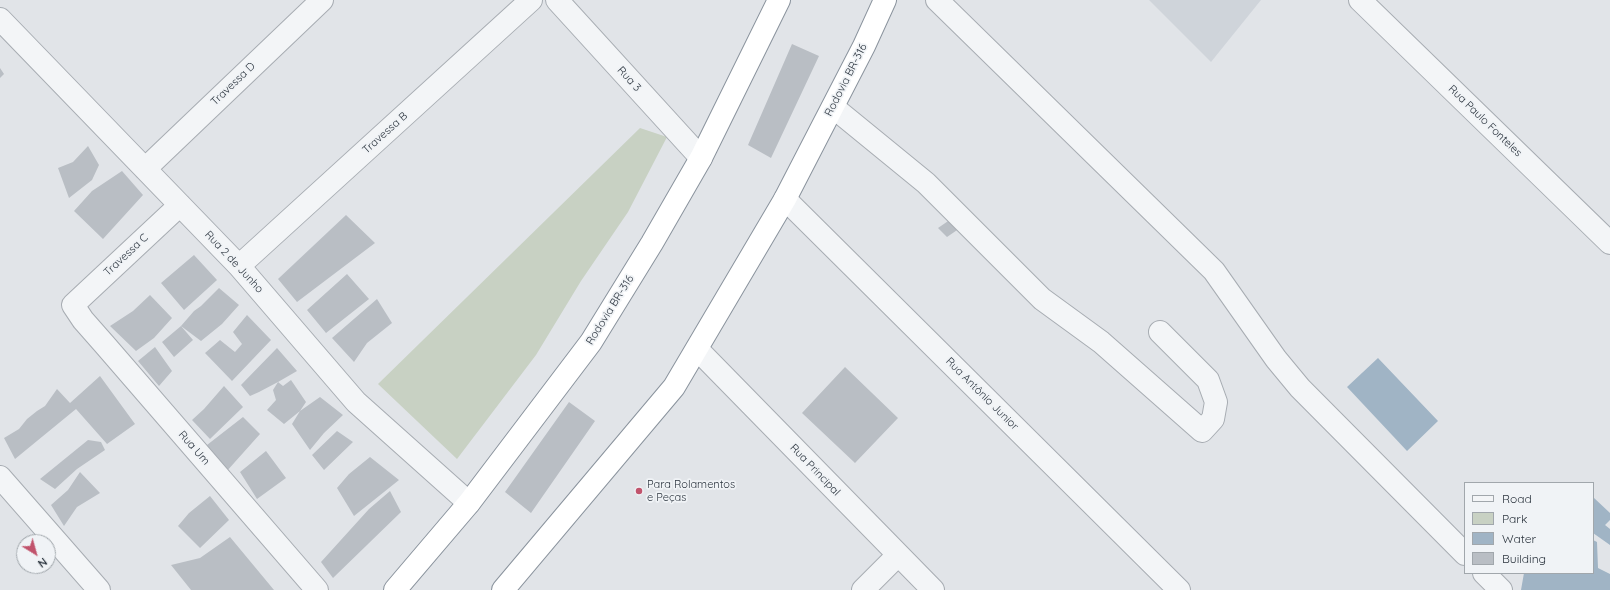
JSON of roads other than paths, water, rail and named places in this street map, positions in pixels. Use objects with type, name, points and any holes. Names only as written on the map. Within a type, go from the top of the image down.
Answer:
[{"type":"highway","name":"Rodovia BR-316","points":[[395,590],[469,503],[591,342],[652,243],[701,158],[779,0]]},
{"type":"highway","name":"Rodovia BR-316","points":[[503,590],[674,388],[785,199],[864,46],[885,0]]},
{"type":"street","name":"Travessa D","points":[[145,169],[322,0]]},
{"type":"street","name":"Travessa B","points":[[239,266],[531,0]]},
{"type":"street","name":"Rua 3","points":[[557,0],[701,158]]},
{"type":"street","points":[[937,0],[1214,271],[1276,359],[1300,388],[1464,553]]},
{"type":"street","name":"Rua Paulo Fonteles","points":[[1360,0],[1610,242]]},
{"type":"street","name":"Rua 2 de Junho","points":[[0,19],[239,266],[356,402],[469,503]]},
{"type":"street","points":[[833,107],[926,183],[1042,300],[1100,342],[1202,431],[1213,419],[1216,402],[1208,380],[1160,332]]},
{"type":"street","name":"Rua Antônio Junior","points":[[785,199],[1179,590]]},
{"type":"street","name":"Travessa C","points":[[73,305],[180,205]]},
{"type":"street","name":"Rua Um","points":[[73,305],[91,330],[317,590]]},
{"type":"street","name":"Rua Principal","points":[[697,349],[933,590]]},
{"type":"street","points":[[0,477],[99,590]]},
{"type":"street","points":[[863,590],[898,555]]},
{"type":"street","points":[[1485,574],[1501,590]]},
{"type":"water","points":[[1378,358],[1438,421],[1407,451],[1347,387]]},
{"type":"water","points":[[1594,498],[1610,513],[1610,520],[1605,525],[1610,529],[1610,545],[1594,534]]},
{"type":"water","points":[[1594,540],[1597,542],[1598,568],[1610,574],[1610,590],[1521,590],[1524,574],[1594,574]]},
{"type":"place","name":"Para Rolamentos e Peças","points":[[639,491]]}]
